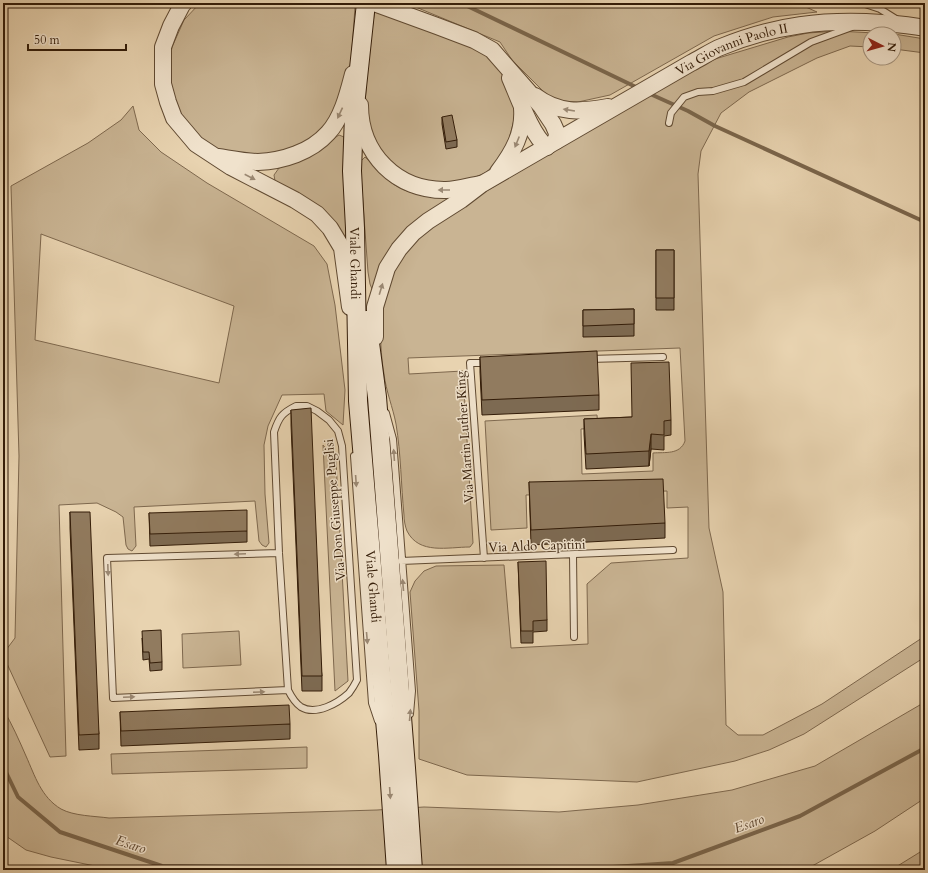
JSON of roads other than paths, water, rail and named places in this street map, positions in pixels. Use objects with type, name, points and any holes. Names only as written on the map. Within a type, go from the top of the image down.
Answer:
[{"type":"main road","points":[[355,228],[352,171],[354,115],[366,3]]},
{"type":"main road","name":"Viale Ghandi","points":[[355,228],[377,397],[413,870]]},
{"type":"main road","name":"Viale Ghandi","points":[[355,228],[358,401],[388,754],[396,870]]},
{"type":"street","points":[[184,3],[171,26],[163,47],[163,84],[174,118],[196,144],[231,168],[295,200],[317,214],[330,228],[342,248],[349,302],[358,401]]},
{"type":"street","points":[[374,3],[474,40],[492,50],[501,60],[525,98],[534,131],[540,142],[551,144]]},
{"type":"street","name":"Via Giovanni Paolo II","points":[[488,180],[720,48],[773,30],[801,24],[868,22],[925,28]]},
{"type":"street","points":[[217,157],[256,162],[277,160],[299,153],[316,144],[329,133],[336,120],[345,101],[361,49]]},
{"type":"street","points":[[361,49],[360,116],[365,138],[381,164],[391,174],[404,182],[427,188],[448,190],[488,180]]},
{"type":"street","points":[[377,397],[375,307],[387,268],[399,249],[413,233],[488,180],[514,149],[522,126],[525,98]]},
{"type":"street","points":[[525,98],[538,98],[568,111],[581,112],[621,104]]},
{"type":"lane","points":[[862,3],[880,9],[905,25]]},
{"type":"lane","points":[[669,123],[671,113],[684,97],[698,92],[713,91],[744,82],[811,42],[868,22]]},
{"type":"lane","points":[[586,360],[663,357]]},
{"type":"lane","name":"Via Martin Luther King","points":[[484,558],[470,363],[493,362]]},
{"type":"lane","points":[[377,397],[385,409],[393,439],[412,691],[406,768]]},
{"type":"lane","points":[[353,428],[358,401]]},
{"type":"lane","name":"Via Don Giuseppe Puglisi","points":[[296,406],[307,406],[317,411],[329,420],[338,431],[342,446],[352,576],[357,680],[349,692],[337,702],[316,710],[302,708],[294,700],[288,690],[279,553],[274,432],[279,418],[286,411],[296,406]]},
{"type":"lane","points":[[353,450],[372,703],[388,754]]},
{"type":"lane","name":"Via Aldo Capitini","points":[[401,561],[673,550]]},
{"type":"lane","points":[[279,553],[107,558],[113,698],[288,690]]},
{"type":"lane","points":[[573,555],[574,637]]},
{"type":"lane","points":[[352,576],[363,576]]},
{"type":"waterway","points":[[461,3],[638,88]]},
{"type":"waterway","points":[[648,93],[688,111],[715,126],[925,222]]},
{"type":"waterway","name":"Esaro","points":[[567,870],[673,863],[800,816],[925,748]]},
{"type":"waterway","name":"Esaro","points":[[3,766],[18,797],[60,832],[162,866],[391,869]]},
{"type":"waterway","name":"Esaro","points":[[157,870],[162,866]]},
{"type":"waterway","name":"Esaro","points":[[418,869],[454,870]]}]
